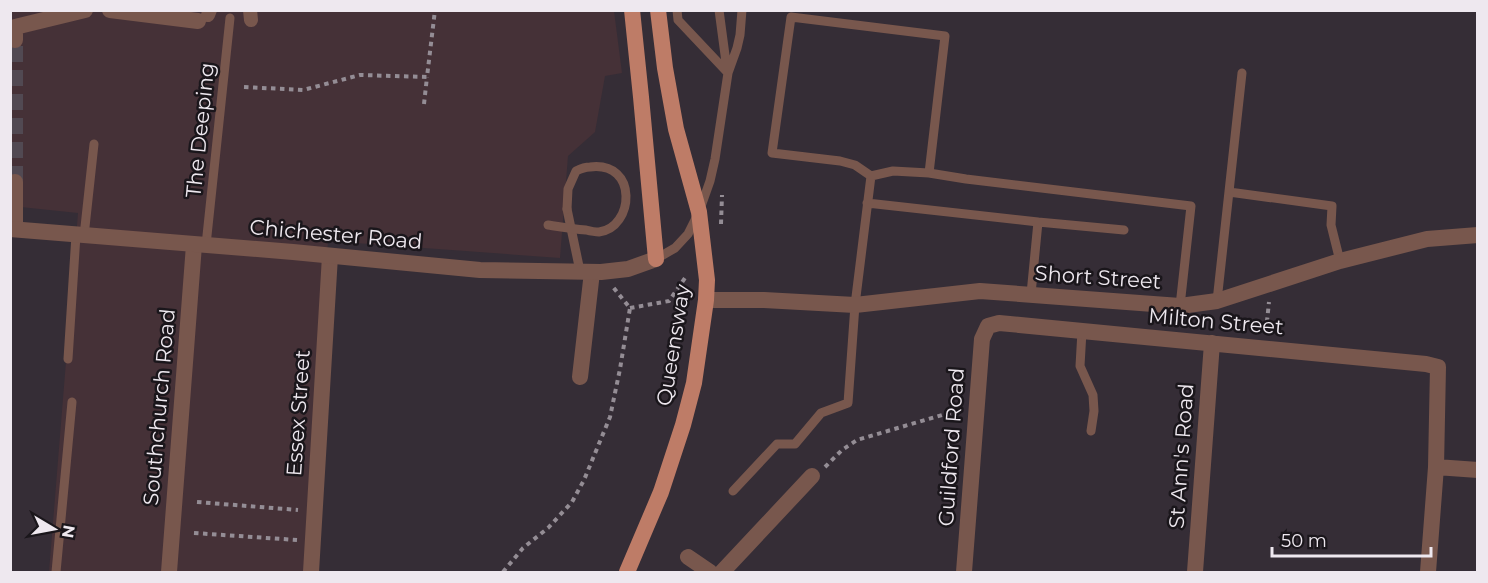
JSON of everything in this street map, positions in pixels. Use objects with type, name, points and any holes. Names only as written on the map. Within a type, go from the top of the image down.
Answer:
[{"type":"main road","name":"Queensway","points":[[632,10],[656,259]]},
{"type":"main road","name":"Queensway","points":[[627,573],[661,492],[683,425],[693,383],[706,300],[699,212],[676,129],[665,69],[658,10]]},
{"type":"street","points":[[15,40],[15,27],[85,10]]},
{"type":"street","points":[[110,10],[205,15]]},
{"type":"street","points":[[13,229],[15,182]]},
{"type":"street","name":"Chichester Road","points":[[13,229],[480,270],[601,272],[628,269],[656,259]]},
{"type":"street","name":"Short Street","points":[[706,300],[764,300],[855,305],[980,291],[1180,306],[1217,301],[1340,261],[1427,239],[1478,235]]},
{"type":"street","name":"Southchurch Road","points":[[169,573],[200,245]]},
{"type":"street","name":"Essex Street","points":[[310,573],[330,256]]},
{"type":"street","points":[[580,376],[586,271]]},
{"type":"street","name":"Milton Street","points":[[988,326],[999,323],[1438,367],[1436,467]]},
{"type":"street","name":"Guildford Road","points":[[964,573],[982,339],[988,326]]},
{"type":"street","name":"St Ann's Road","points":[[1195,573],[1212,343]]},
{"type":"street","points":[[1428,573],[1436,467],[1478,470]]},
{"type":"street","points":[[722,573],[812,476]]},
{"type":"street","points":[[688,557],[710,573]]},
{"type":"lane","points":[[677,10],[678,20],[728,73]]},
{"type":"lane","points":[[719,10],[728,73]]},
{"type":"lane","points":[[656,259],[675,248],[688,234],[710,181],[728,73],[740,35],[742,10]]},
{"type":"lane","points":[[929,173],[945,36],[791,17],[772,153],[840,161],[855,165],[871,176],[892,171],[929,173],[1191,206],[1180,306]]},
{"type":"lane","name":"The Deeping","points":[[200,245],[230,18]]},
{"type":"lane","points":[[1217,301],[1242,74]]},
{"type":"lane","points":[[68,359],[80,235],[94,144]]},
{"type":"lane","points":[[549,225],[599,232],[611,228],[620,219],[626,205],[626,189],[618,174],[605,168],[590,167],[576,171],[568,189],[567,209],[586,271]]},
{"type":"lane","points":[[733,491],[777,444],[795,444],[821,413],[848,403],[855,305],[871,176]]},
{"type":"lane","points":[[1229,192],[1332,206],[1331,225],[1340,261]]},
{"type":"lane","points":[[867,202],[1124,230]]},
{"type":"lane","points":[[1031,294],[1038,222]]},
{"type":"lane","points":[[1082,331],[1080,366],[1093,395],[1094,411],[1091,431]]},
{"type":"lane","points":[[56,573],[72,402]]},
{"type":"path","points":[[424,104],[435,10]]},
{"type":"path","points":[[244,87],[303,90],[360,75],[427,77]]},
{"type":"path","points":[[715,159],[722,198],[720,232]]},
{"type":"path","points":[[503,573],[523,548],[548,528],[572,502],[584,480],[610,417],[630,308],[669,300],[688,273]]},
{"type":"path","points":[[1264,348],[1270,284]]},
{"type":"path","points":[[812,476],[824,469],[842,450],[857,440],[977,405]]},
{"type":"path","points":[[197,502],[315,511]]},
{"type":"path","points":[[194,533],[312,541]]},
{"type":"shaded area","points":[[10,11],[614,11],[622,73],[605,76],[595,132],[568,156],[560,258],[328,241],[306,572],[49,572],[78,213],[11,206]]},
{"type":"tunnel","points":[[15,40],[15,182]]}]
